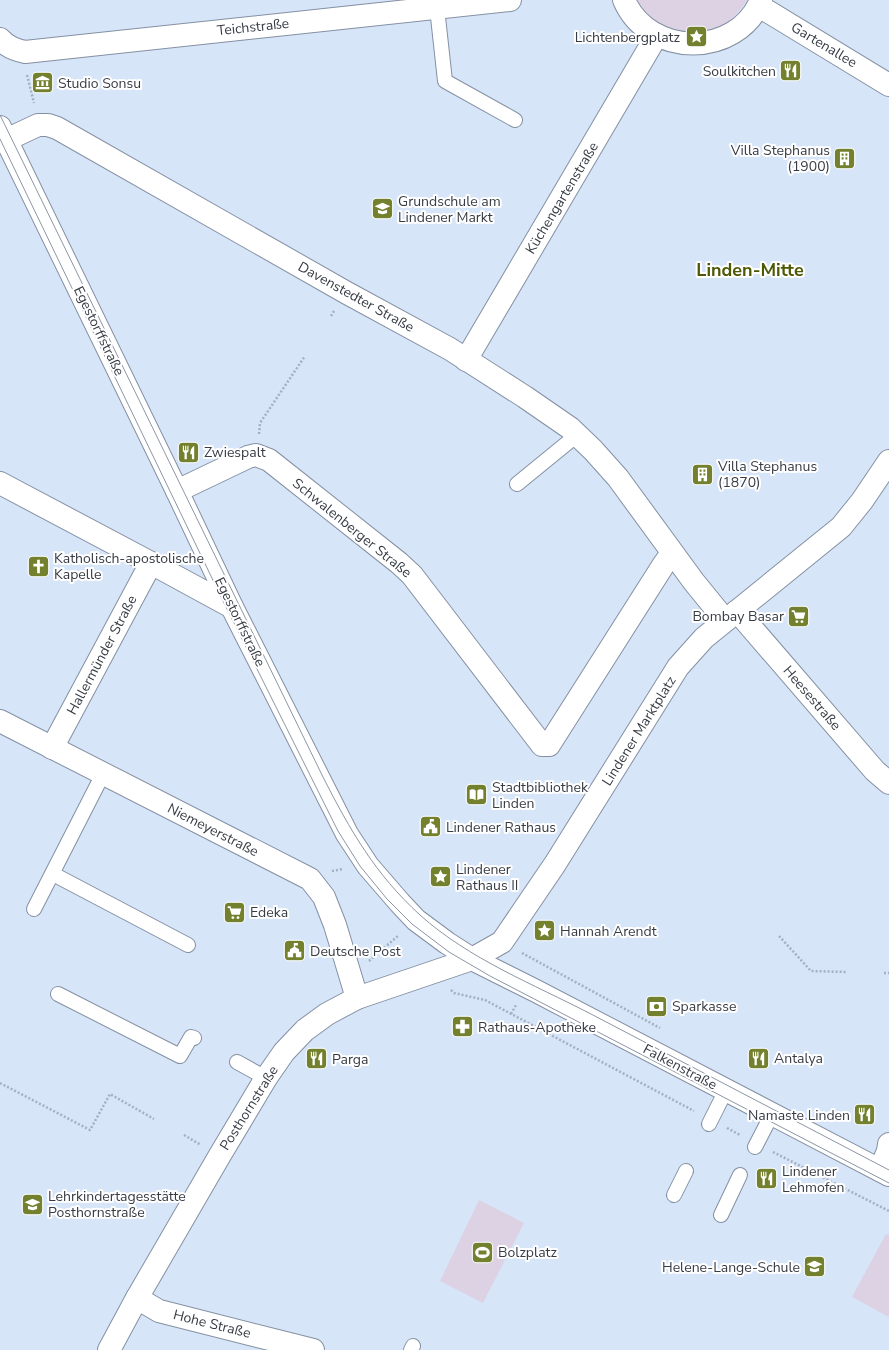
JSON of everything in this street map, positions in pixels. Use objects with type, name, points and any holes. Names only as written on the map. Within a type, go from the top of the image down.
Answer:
[{"type":"street","name":"Teichstraße","points":[[0,39],[14,50],[25,52],[510,0]]},
{"type":"street","points":[[624,0],[627,7],[640,23],[657,35],[675,42],[694,44],[714,41],[732,33],[747,22],[760,3]]},
{"type":"street","name":"Gartenallee","points":[[760,3],[889,85]]},
{"type":"street","name":"Küchengartenstraße","points":[[466,360],[657,35]]},
{"type":"street","points":[[3,134],[38,125]]},
{"type":"street","name":"Davenstedter Straße","points":[[38,125],[48,125],[57,128],[450,349],[525,397],[570,428],[593,450],[618,478],[672,553]]},
{"type":"street","name":"Egestorffstraße","points":[[3,134],[232,607],[347,834],[368,866],[416,920],[472,959]]},
{"type":"street","points":[[176,491],[248,457],[256,455]]},
{"type":"street","name":"Schwalenberger Straße","points":[[256,455],[269,460],[399,563],[412,576],[542,745],[549,745],[672,553]]},
{"type":"street","name":"Lindener Marktplatz","points":[[472,959],[502,942],[555,864],[678,667],[704,638],[841,527],[862,501],[889,461]]},
{"type":"street","points":[[0,483],[232,607]]},
{"type":"street","points":[[672,553],[731,616]]},
{"type":"street","name":"Hallermünder Straße","points":[[52,748],[151,563]]},
{"type":"street","name":"Heesestraße","points":[[731,616],[875,771],[889,783]]},
{"type":"street","name":"Niemeyerstraße","points":[[0,721],[310,879],[324,896],[335,925],[357,998]]},
{"type":"street","name":"Posthornstraße","points":[[109,1350],[137,1298],[266,1078],[284,1052],[305,1030],[327,1014],[357,998],[472,959]]},
{"type":"street","name":"Falkenstraße","points":[[472,959],[885,1173]]},
{"type":"street","points":[[885,1173],[889,1144]]},
{"type":"street","name":"Hohe Straße","points":[[137,1298],[159,1311],[313,1350]]},
{"type":"lane","points":[[437,8],[445,81],[515,120]]},
{"type":"lane","points":[[517,484],[577,435]]},
{"type":"lane","points":[[34,910],[103,774]]},
{"type":"lane","points":[[53,874],[188,945]]},
{"type":"lane","points":[[58,994],[180,1056],[191,1037],[194,1038]]},
{"type":"lane","points":[[237,1062],[266,1078]]},
{"type":"lane","points":[[710,1122],[726,1090]]},
{"type":"lane","points":[[756,1145],[772,1114]]},
{"type":"lane","points":[[674,1195],[686,1171]]},
{"type":"lane","points":[[721,1215],[740,1175]]},
{"type":"path","points":[[25,52],[23,67],[28,76],[38,114],[38,125]]},
{"type":"path","points":[[256,455],[260,423],[305,356]]},
{"type":"path","points":[[310,879],[322,872],[368,866]]},
{"type":"path","points":[[350,977],[416,920]]},
{"type":"path","points":[[779,936],[811,971],[846,972]]},
{"type":"path","points":[[431,973],[454,993],[485,1000],[710,1122],[889,1211]]},
{"type":"path","points":[[884,973],[889,973]]},
{"type":"path","points":[[0,1083],[90,1130],[110,1094],[154,1119]]},
{"type":"shaded area","points":[[637,0],[747,0],[729,21],[721,26],[703,31],[683,31],[673,29],[655,21]]},
{"type":"shaded area","name":"Bolzplatz","points":[[479,1200],[524,1223],[483,1303],[440,1281]]},
{"type":"shaded area","points":[[886,1234],[889,1235],[889,1317],[852,1297]]},
{"type":"tram line","points":[[0,115],[323,777],[354,833],[390,884],[420,915],[439,931],[480,958],[591,1014],[889,1170]]},
{"type":"tram line","points":[[0,139],[224,603],[338,831],[360,866],[387,899],[412,924],[449,952],[490,976],[889,1183]]},
{"type":"place","name":"Lichtenbergplatz","points":[[696,37]]},
{"type":"place","name":"Soulkitchen","points":[[791,71]]},
{"type":"place","name":"Studio Sonsu","points":[[43,83]]},
{"type":"place","name":"Villa Stephanus (1900)","points":[[845,158]]},
{"type":"place","name":"Grundschule am Lindener Markt","points":[[383,209]]},
{"type":"place","name":"Zwiespalt","points":[[189,452]]},
{"type":"place","name":"Villa Stephanus (1870)","points":[[703,474]]},
{"type":"place","name":"Katholisch-apostolische Kapelle","points":[[38,566]]},
{"type":"place","name":"Bombay Basar","points":[[799,616]]},
{"type":"place","name":"Stadtbibliothek Linden","points":[[476,795]]},
{"type":"place","name":"Lindener Rathaus","points":[[431,827]]},
{"type":"place","name":"Lindener Rathaus II","points":[[440,877]]},
{"type":"place","name":"Edeka","points":[[234,912]]},
{"type":"place","name":"Hannah Arendt","points":[[544,931]]},
{"type":"place","name":"Deutsche Post","points":[[295,951]]},
{"type":"place","name":"Sparkasse","points":[[657,1006]]},
{"type":"place","name":"Rathaus-Apotheke","points":[[462,1027]]},
{"type":"place","name":"Antalya","points":[[759,1058]]},
{"type":"place","name":"Parga","points":[[316,1059]]},
{"type":"place","name":"Namaste Linden","points":[[865,1115]]},
{"type":"place","name":"Lindener Lehmofen","points":[[766,1179]]},
{"type":"place","name":"Lehrkindertagesstätte Posthornstraße","points":[[32,1204]]},
{"type":"place","name":"Bolzplatz","points":[[482,1252]]},
{"type":"place","name":"Helene-Lange-Schule","points":[[815,1267]]},
{"type":"district","name":"Linden-Mitte","points":[[750,270]]}]
